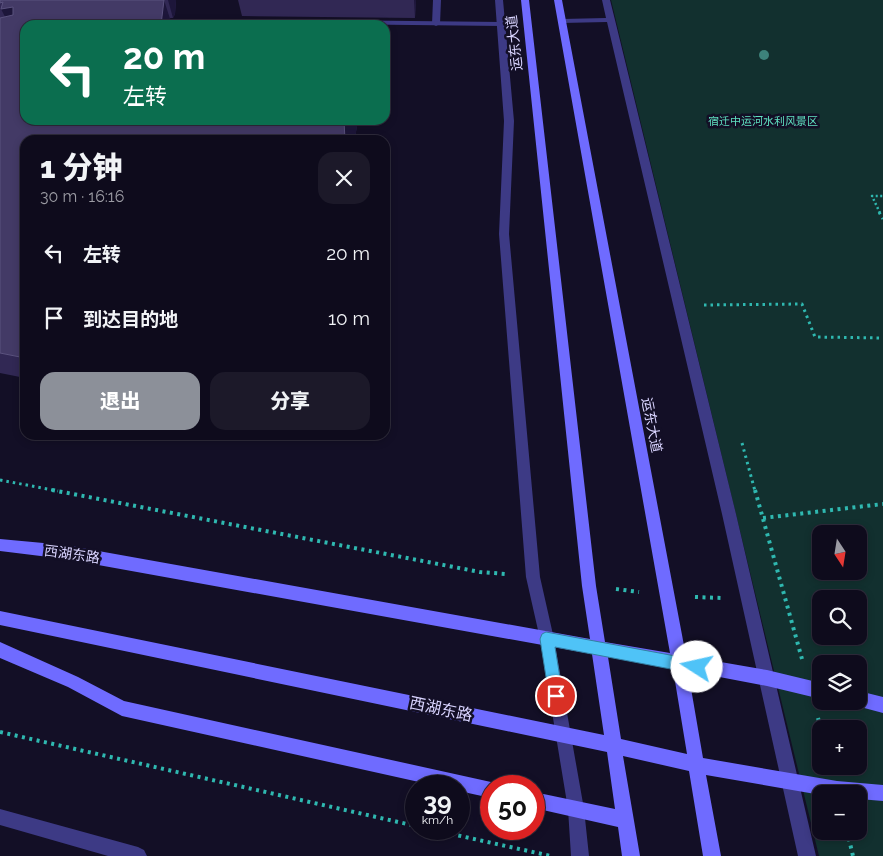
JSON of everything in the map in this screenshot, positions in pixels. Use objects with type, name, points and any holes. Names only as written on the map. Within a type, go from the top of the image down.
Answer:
[{"type":"main road","name":"运东大道","points":[[525,0],[589,586],[631,856]]},
{"type":"main road","name":"运东大道","points":[[558,0],[668,596],[712,856]]},
{"type":"main road","name":"西湖东路","points":[[0,545],[65,552],[679,664],[767,678],[812,689]]},
{"type":"main road","name":"西湖东路","points":[[0,618],[562,733],[698,765],[837,789],[883,793]]},
{"type":"main road","points":[[0,650],[73,682],[122,708],[480,788]]},
{"type":"main road","points":[[867,701],[883,705]]},
{"type":"main road","points":[[545,802],[625,820]]},
{"type":"street","points":[[436,24],[437,0]]},
{"type":"street","points":[[499,0],[509,121],[504,234],[533,577],[576,809],[580,856]]},
{"type":"street","points":[[606,0],[767,678],[807,856]]},
{"type":"street","points":[[562,21],[611,20]]},
{"type":"street","points":[[390,23],[502,24]]},
{"type":"street","points":[[0,817],[138,856]]},
{"type":"path","points":[[883,196],[872,196],[883,219]]},
{"type":"path","points":[[704,305],[802,304],[815,337],[883,338]]},
{"type":"path","points":[[0,480],[480,572],[533,577]]},
{"type":"path","points":[[763,518],[883,504]]},
{"type":"path","points":[[589,586],[668,596],[748,600]]},
{"type":"path","points":[[0,732],[405,824]]},
{"type":"path","points":[[470,838],[552,856]]},
{"type":"path","points":[[849,840],[853,856]]},
{"type":"green space","name":"宿迁中运河水利风景区","points":[[611,0],[883,0],[883,856],[819,856],[815,840],[867,840],[867,785],[812,785],[812,827]]},
{"type":"building","points":[[0,0],[164,0],[162,20],[20,20],[20,125],[344,125],[345,135],[20,135],[20,357],[0,353],[0,18],[13,15],[13,7],[1,9],[3,2],[0,3]]},
{"type":"route","points":[[556,696],[546,639],[697,667]]}]
